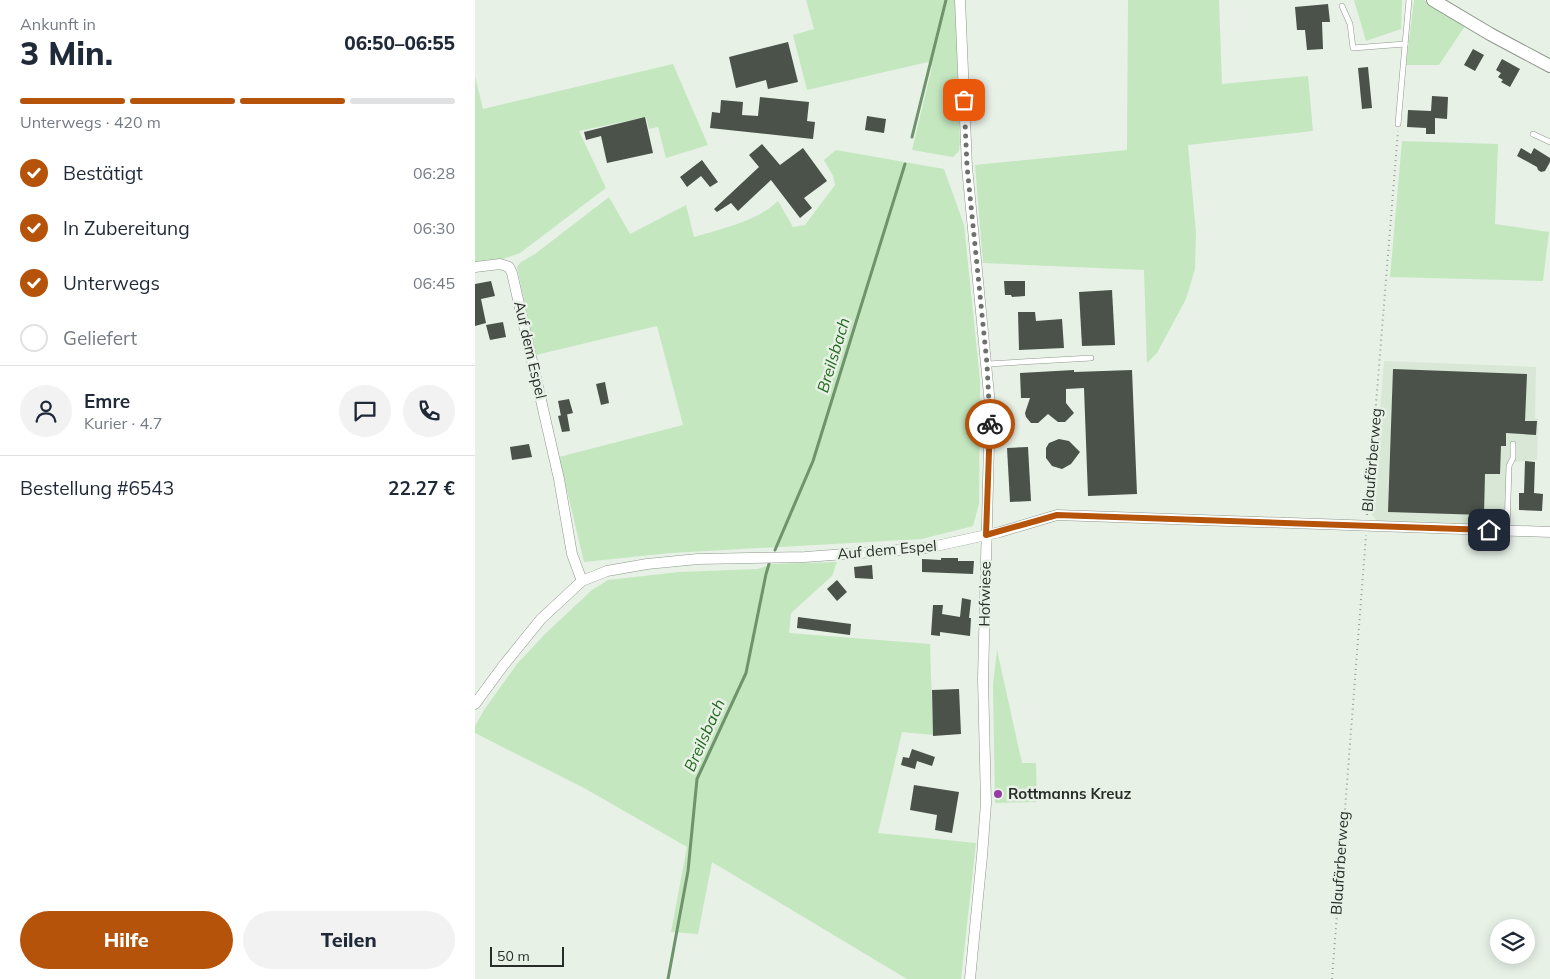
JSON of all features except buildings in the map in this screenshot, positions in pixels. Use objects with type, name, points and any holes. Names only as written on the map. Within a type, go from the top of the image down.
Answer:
[{"type":"street","name":"Hofwiese","points":[[960,0],[967,166],[990,405],[983,679],[986,803],[970,979]]},
{"type":"street","points":[[1433,0],[1490,34],[1550,66]]},
{"type":"street","name":"Auf dem Espel","points":[[475,267],[500,264],[509,266],[512,272],[559,479],[572,554],[582,581]]},
{"type":"street","name":"Auf dem Espel","points":[[475,704],[541,619],[582,581],[607,571],[647,564],[927,548],[986,535],[1057,515],[1550,532]]},
{"type":"lane","points":[[1399,124],[1409,0]]},
{"type":"lane","points":[[1342,6],[1350,24],[1353,48],[1405,44]]},
{"type":"lane","points":[[1533,134],[1550,142]]},
{"type":"lane","points":[[987,364],[1091,358]]},
{"type":"lane","points":[[1507,530],[1509,466],[1513,458],[1513,444]]},
{"type":"path","name":"Blaufärberweg","points":[[1332,979],[1399,124]]},
{"type":"shaded area","points":[[1384,361],[1536,367],[1535,418],[1538,419],[1537,460],[1512,462],[1510,526],[1377,521],[1372,515]]},
{"type":"green space","points":[[806,0],[956,0],[960,142],[959,151],[953,157],[912,150],[932,67],[928,62],[807,90],[793,35],[814,29]]},
{"type":"green space","points":[[1128,0],[1219,0],[1222,84],[1308,76],[1313,131],[1188,145],[1196,233],[1195,269],[1186,299],[1157,353],[1147,363],[1144,270],[983,263],[975,165],[1127,150]]},
{"type":"green space","points":[[1354,0],[1402,0],[1401,29],[1366,41]]},
{"type":"green space","points":[[1414,0],[1424,0],[1465,26],[1439,65],[1406,65]]},
{"type":"green space","points":[[673,64],[708,145],[666,158],[658,127],[649,129],[646,117],[579,131],[606,188],[520,253],[503,259],[475,262],[475,76],[483,109]]},
{"type":"green space","points":[[1402,141],[1498,144],[1495,224],[1549,232],[1543,281],[1390,277]]},
{"type":"green space","points":[[836,150],[944,169],[964,225],[980,380],[979,504],[973,526],[922,539],[671,553],[584,562],[559,457],[683,425],[657,326],[536,355],[517,267],[521,262],[535,254],[609,197],[630,234],[686,205],[694,237],[749,219],[760,214],[778,201],[793,227],[805,225],[835,185],[833,176],[824,160]]},
{"type":"green space","points":[[837,562],[832,576],[791,613],[789,633],[930,644],[933,735],[902,732],[878,833],[976,843],[961,979],[907,979],[712,862],[698,934],[671,932],[687,847],[584,788],[475,733],[475,726],[484,710],[517,664],[546,633],[592,590],[608,580],[679,572],[758,569],[772,564]]},
{"type":"green space","points":[[997,650],[1022,763],[1036,763],[1037,802],[995,803],[993,685]]},
{"type":"waterway","name":"Breilsbach","points":[[912,137],[946,0]]},
{"type":"waterway","name":"Breilsbach","points":[[775,550],[813,461],[905,164]]},
{"type":"waterway","name":"Breilsbach","points":[[668,979],[688,871],[697,779],[746,673],[769,564]]},
{"type":"way so far","points":[[964,100],[967,166],[987,364],[990,424]]},
{"type":"place","name":"Rottmanns Kreuz","points":[[998,794]]},
{"type":"route","points":[[990,424],[986,535],[1057,515],[1489,530]]}]
